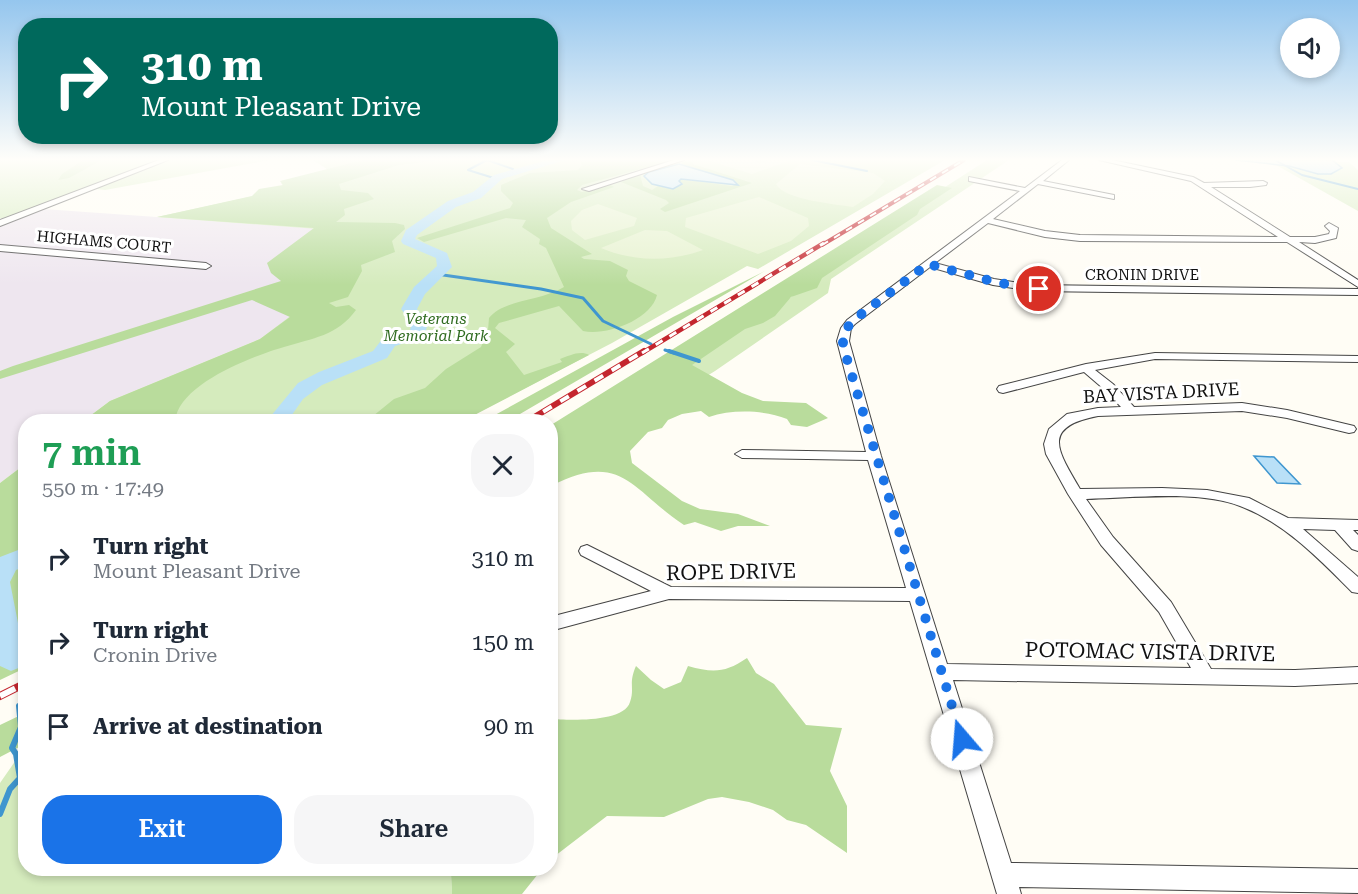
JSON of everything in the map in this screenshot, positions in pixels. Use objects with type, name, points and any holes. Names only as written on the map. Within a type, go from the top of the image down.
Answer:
[{"type":"street","points":[[0,223],[57,202]]},
{"type":"street","points":[[1010,202],[851,322],[843,335],[843,346],[874,456],[1007,884],[1358,881]]},
{"type":"street","points":[[1230,202],[1358,284]]},
{"type":"street","points":[[986,220],[1045,234],[1080,238],[1290,240],[1329,237],[1335,230],[1329,226]]},
{"type":"street","name":"HIGHAMS COURT","points":[[0,248],[206,266]]},
{"type":"street","points":[[0,257],[16,250]]},
{"type":"street","name":"CRONIN DRIVE","points":[[928,264],[993,282],[1033,288],[1358,292]]},
{"type":"street","points":[[1003,389],[1086,368],[1167,355],[1358,359]]},
{"type":"street","points":[[1086,368],[1109,387],[1130,410]]},
{"type":"street","name":"BAY VISTA DRIVE","points":[[1205,675],[1165,607],[1107,541],[1075,494],[1053,454],[1051,444],[1056,429],[1063,422],[1084,414],[1130,410],[1242,407],[1287,414],[1349,429]]},
{"type":"street","points":[[742,454],[874,456]]},
{"type":"street","points":[[1075,494],[1221,496],[1259,508],[1283,523],[1358,587]]},
{"type":"street","points":[[1283,523],[1358,525]]},
{"type":"street","points":[[1339,525],[1358,545]]},
{"type":"street","points":[[586,551],[669,593]]},
{"type":"street","name":"ROPE DRIVE","points":[[558,622],[669,593],[916,595]]},
{"type":"street","name":"POTOMAC VISTA DRIVE","points":[[940,672],[1295,678],[1358,675]]},
{"type":"shaded area","points":[[43,209],[315,228],[282,281],[291,317],[260,339],[110,401],[92,414],[18,414],[18,469],[0,483],[0,225]]},
{"type":"green space","points":[[0,202],[52,202],[5,220],[0,218]]},
{"type":"green space","points":[[226,202],[366,202],[344,209],[345,215],[336,222],[395,223],[404,225],[405,229],[392,241],[395,252],[361,265],[362,271],[348,297],[329,303],[336,307],[349,305],[356,310],[349,319],[324,335],[255,357],[222,372],[192,392],[177,414],[92,414],[110,401],[260,339],[290,317],[252,300],[0,379],[0,371],[13,366],[281,281],[271,273],[267,263],[314,228],[157,217]]},
{"type":"green space","name":"Veterans Memorial Park","points":[[227,202],[873,202],[758,269],[747,266],[612,343],[475,414],[93,414],[110,401],[260,339],[398,235],[157,217]]},
{"type":"green space","points":[[512,202],[572,202],[547,218],[551,228],[592,254],[581,257],[584,259],[610,261],[628,270],[626,276],[629,281],[657,295],[653,304],[637,319],[603,331],[583,331],[559,306],[499,323],[495,328],[515,344],[506,352],[524,375],[562,362],[560,359],[571,355],[582,353],[589,355],[476,414],[375,414],[394,399],[425,388],[446,369],[481,347],[488,330],[489,318],[496,312],[504,307],[544,296],[564,287],[546,248],[539,244],[540,239],[522,227],[526,220],[506,218],[424,242],[417,238],[510,208]]},
{"type":"green space","points":[[668,202],[696,202],[665,212],[660,209],[669,203]]},
{"type":"green space","points":[[743,202],[770,202],[808,218],[809,226],[791,241],[758,254],[685,227],[686,218]]},
{"type":"green space","points":[[821,202],[861,202],[853,207]]},
{"type":"green space","points":[[910,202],[931,202],[920,209],[917,215],[822,278],[817,288],[791,297],[775,316],[745,329],[692,365],[742,393],[763,401],[806,403],[828,418],[807,427],[791,425],[787,419],[759,412],[718,414],[709,417],[701,411],[682,414],[668,420],[662,428],[648,432],[630,451],[632,463],[682,501],[700,509],[738,514],[770,526],[738,526],[721,531],[695,522],[684,525],[637,488],[610,473],[594,472],[558,483],[558,421]]},
{"type":"green space","points":[[922,202],[947,202],[831,279],[828,293],[715,371],[558,468],[690,362],[805,288],[795,284]]},
{"type":"green space","points":[[1341,202],[1358,202],[1358,211]]},
{"type":"green space","points":[[598,204],[637,218],[634,226],[585,240],[572,230],[571,221],[582,210]]},
{"type":"green space","points":[[645,230],[667,231],[703,250],[678,257],[652,259],[626,256],[601,248]]},
{"type":"green space","points":[[765,271],[520,414],[497,414],[673,317]]},
{"type":"green space","points":[[18,469],[18,627],[0,635],[0,483]]},
{"type":"green space","points":[[18,651],[18,671],[0,680],[0,660]]},
{"type":"green space","points":[[747,658],[756,673],[774,684],[806,725],[842,728],[830,771],[847,806],[847,853],[806,825],[787,820],[773,810],[749,802],[722,797],[708,799],[664,817],[607,816],[558,854],[558,719],[595,719],[618,714],[626,709],[630,702],[632,677],[636,666],[664,689],[681,682],[688,666],[705,670],[732,667]]},
{"type":"green space","points":[[18,716],[18,748],[0,757],[0,725]]},
{"type":"green space","points":[[18,757],[18,876],[451,876],[452,894],[0,894],[0,783]]},
{"type":"green space","points":[[451,876],[536,876],[522,894],[452,894]]},
{"type":"water","points":[[1254,456],[1274,457],[1300,484],[1277,483]]},
{"type":"waterway","points":[[282,414],[296,395],[315,381],[381,354],[382,348],[389,342],[418,333],[420,323],[409,309],[419,291],[445,267],[442,256],[408,241],[411,233],[458,202]]},
{"type":"waterway","points":[[436,274],[541,289],[583,298],[603,321],[651,344]]},
{"type":"waterway","points":[[665,350],[674,353]]},
{"type":"waterway","points":[[669,351],[699,361]]},
{"type":"waterway","points":[[0,577],[7,564],[18,559]]},
{"type":"waterway","points":[[0,587],[2,615],[11,659]]},
{"type":"waterway","points":[[18,734],[12,748],[16,754],[18,766]]},
{"type":"waterway","points":[[0,814],[10,789],[18,780]]},
{"type":"railway","points":[[822,245],[894,202]]},
{"type":"railway","points":[[642,353],[824,243]]},
{"type":"railway","points":[[539,414],[644,351]]},
{"type":"railway","points":[[0,696],[18,687]]},
{"type":"route","points":[[962,739],[861,412],[843,346],[843,335],[851,322],[928,264],[999,283],[1039,289]]}]
